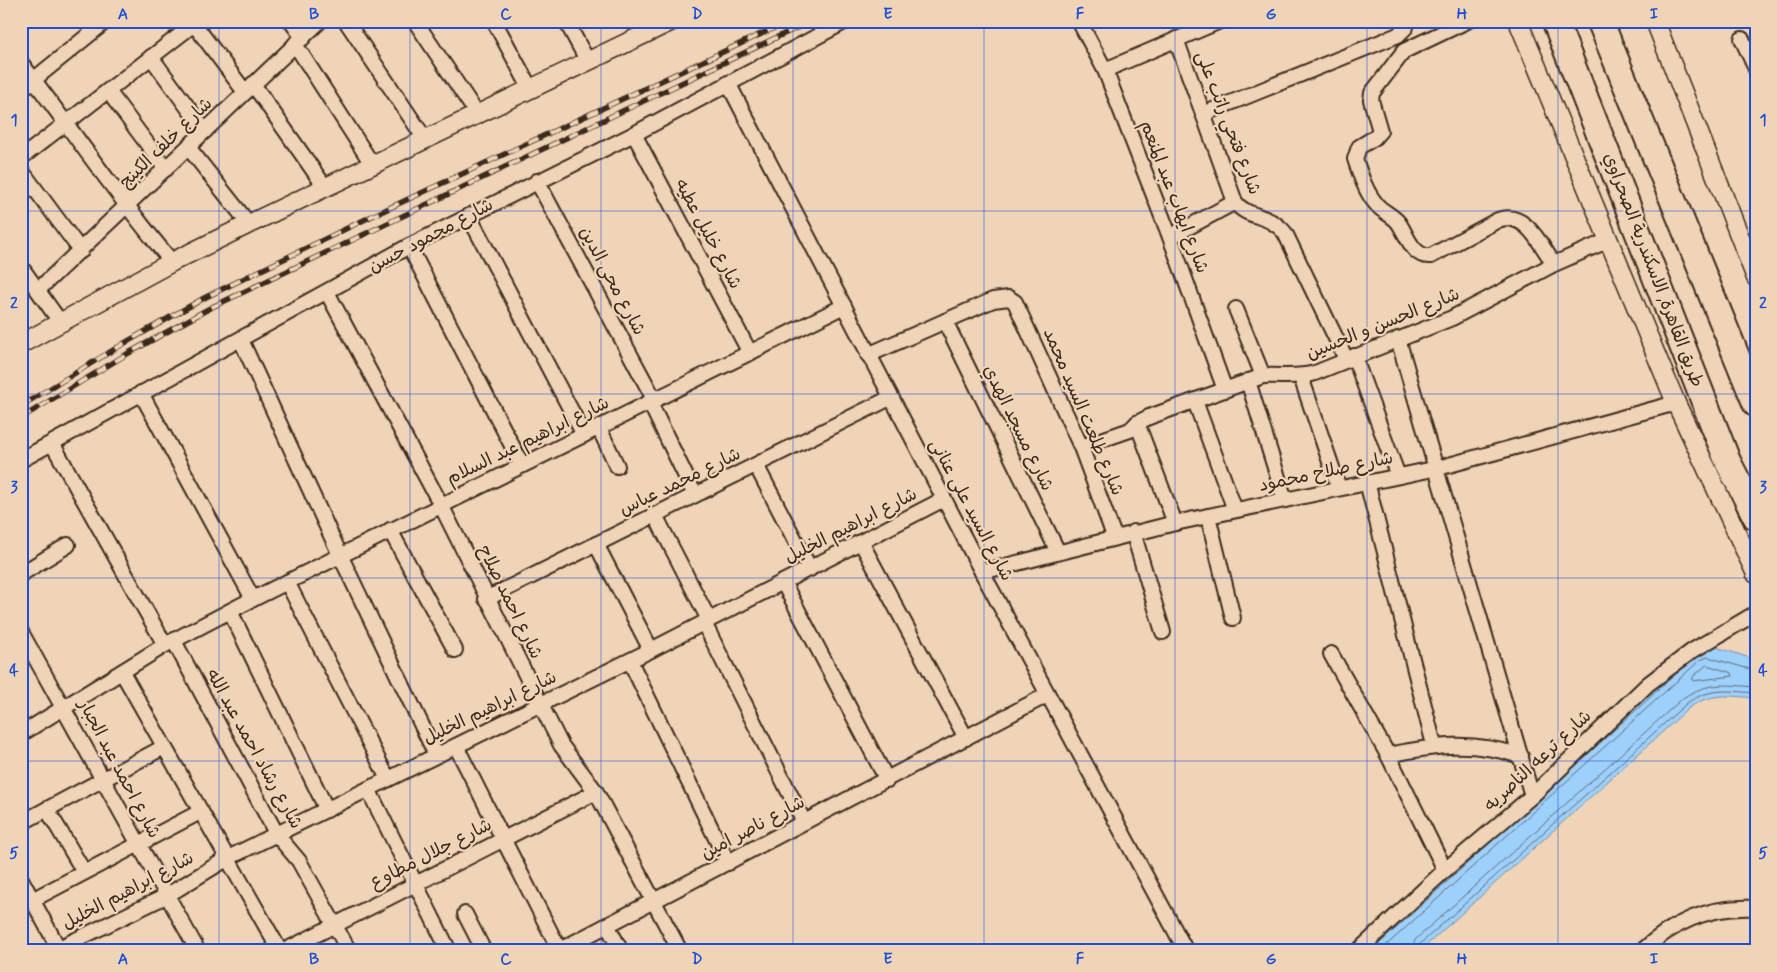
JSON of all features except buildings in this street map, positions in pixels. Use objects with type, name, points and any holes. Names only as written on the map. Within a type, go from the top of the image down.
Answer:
[{"type":"highway","name":"طريق القاهرة, الاسكندرية الصحراوي","points":[[1555,21],[1728,462],[1756,517]]},
{"type":"highway","points":[[1600,21],[1756,404]]},
{"type":"street","points":[[21,90],[106,21]]},
{"type":"street","points":[[292,21],[299,41],[372,164]]},
{"type":"street","name":"شارع خلف الكينج","points":[[38,290],[320,21]]},
{"type":"street","points":[[346,21],[424,139]]},
{"type":"street","points":[[415,21],[477,114]]},
{"type":"street","points":[[494,21],[530,88]]},
{"type":"street","points":[[566,21],[586,60]]},
{"type":"street","points":[[21,344],[172,262],[586,60],[672,21]]},
{"type":"street","name":"شارع محمود حسن","points":[[21,460],[409,246],[634,134],[846,21]]},
{"type":"street","name":"شارع ايهاب عبد المنعم","points":[[1079,21],[1105,70],[1170,237],[1225,390]]},
{"type":"street","points":[[1105,70],[1220,21]]},
{"type":"street","points":[[1203,114],[1398,35],[1403,32],[1407,21]]},
{"type":"street","points":[[1467,21],[1404,52],[1375,87],[1371,100],[1380,131],[1374,138],[1356,150],[1356,164],[1373,200],[1381,209],[1395,219],[1415,250],[1422,255],[1431,256],[1498,220],[1510,217],[1526,225],[1554,264]]},
{"type":"street","points":[[1518,21],[1676,403],[1756,574]]},
{"type":"street","points":[[1655,21],[1756,278]]},
{"type":"street","points":[[21,158],[196,22],[325,187]]},
{"type":"street","name":"شارع فتحي راتب على","points":[[1176,39],[1235,202],[1246,212],[1270,220],[1285,233],[1350,357],[1398,476]]},
{"type":"street","points":[[1742,39],[1756,69]]},
{"type":"street","points":[[151,57],[205,131]]},
{"type":"street","points":[[21,63],[67,122],[126,208],[172,262]]},
{"type":"street","name":"شارع السيد على عنانى","points":[[728,83],[890,398],[1047,695],[1186,951]]},
{"type":"street","points":[[108,91],[166,169]]},
{"type":"street","name":"شارع خليل عطيه","points":[[634,134],[750,353]]},
{"type":"street","points":[[188,147],[249,224]]},
{"type":"street","points":[[21,170],[81,251]]},
{"type":"street","name":"شارع محى الدين","points":[[538,181],[652,401],[695,495]]},
{"type":"street","points":[[1170,237],[1235,202]]},
{"type":"street","points":[[469,216],[584,435]]},
{"type":"street","name":"شارع الحسن و الحسين","points":[[1081,447],[1130,430],[1137,423],[1248,381],[1263,376],[1301,377],[1452,318],[1554,264],[1609,240]]},
{"type":"street","points":[[409,246],[522,465]]},
{"type":"street","points":[[21,266],[62,323]]},
{"type":"street","name":"شارع احمد صلاح","points":[[327,292],[441,505],[486,599],[561,745],[596,792],[680,951]]},
{"type":"street","name":"شارع طلعت السيد محمد","points":[[945,321],[1001,297],[1009,298],[1015,302],[1081,447],[1114,536]]},
{"type":"street","name":"شارع ابراهيم عبد السلام","points":[[21,734],[170,643],[253,599],[844,306]]},
{"type":"street","points":[[1236,309],[1263,376]]},
{"type":"street","points":[[868,355],[945,321]]},
{"type":"street","name":"شارع مسجد الهدي","points":[[945,321],[1058,552]]},
{"type":"street","points":[[1398,339],[1438,468],[1532,796]]},
{"type":"street","points":[[241,340],[340,555],[436,756]]},
{"type":"street","points":[[1301,377],[1339,488]]},
{"type":"street","points":[[1248,381],[1285,500]]},
{"type":"street","points":[[141,393],[253,599]]},
{"type":"street","name":"شارع محمد عباس","points":[[486,599],[890,398]]},
{"type":"street","points":[[1195,401],[1235,510]]},
{"type":"street","name":"شارع صلاح محمود","points":[[982,572],[1114,536],[1175,522],[1438,468],[1676,403]]},
{"type":"street","points":[[1137,423],[1175,522]]},
{"type":"street","points":[[599,428],[617,466]]},
{"type":"street","name":"شارع رشاد احمد عبد الله","points":[[52,443],[170,643],[277,835],[299,861],[349,951]]},
{"type":"street","points":[[756,465],[810,568]]},
{"type":"street","points":[[1367,482],[1434,745]]},
{"type":"street","name":"شارع ابراهيم الخليل","points":[[57,950],[166,896],[228,858],[651,650],[944,499]]},
{"type":"street","points":[[655,515],[804,822]]},
{"type":"street","points":[[1208,516],[1233,618]]},
{"type":"street","points":[[390,530],[455,650]]},
{"type":"street","points":[[1133,532],[1163,632]]},
{"type":"street","points":[[861,542],[966,738]]},
{"type":"street","points":[[596,544],[651,650]]},
{"type":"street","points":[[21,574],[68,545]]},
{"type":"street","points":[[287,582],[388,779]]},
{"type":"street","points":[[783,582],[887,780]]},
{"type":"street","points":[[230,612],[327,810]]},
{"type":"street","name":"شارع ترعه الناصريه","points":[[1358,951],[1445,870],[1532,796],[1648,684],[1692,651],[1756,613]]},
{"type":"street","name":"شارع احمد عبد الجبار","points":[[21,632],[27,656],[65,708],[138,845],[198,951]]},
{"type":"street","points":[[1331,654],[1388,755],[1445,870]]},
{"type":"street","points":[[630,660],[728,863]]},
{"type":"street","points":[[122,672],[280,951]]},
{"type":"street","name":"شارع ناصر امين","points":[[559,950],[1047,695]]},
{"type":"street","points":[[1388,755],[1434,745],[1478,745],[1520,756]]},
{"type":"street","points":[[456,746],[559,950]]},
{"type":"street","points":[[21,824],[164,747]]},
{"type":"street","points":[[368,789],[449,951]]},
{"type":"street","name":"شارع جلال مطاوع","points":[[284,951],[596,792]]},
{"type":"street","points":[[47,809],[84,872]]},
{"type":"street","points":[[32,900],[200,812]]},
{"type":"street","points":[[21,879],[57,950]]},
{"type":"street","points":[[1642,951],[1668,929],[1695,916],[1725,908],[1756,908]]},
{"type":"street","points":[[465,914],[484,951]]},
{"type":"street","points":[[607,925],[621,951]]},
{"type":"water","points":[[1707,644],[1756,660],[1756,698],[1714,697],[1698,702],[1690,707],[1420,951],[1363,951],[1694,651]]},
{"type":"railway","points":[[21,406],[123,344],[206,297],[370,217],[789,21]]},
{"type":"railway","points":[[21,418],[127,354],[210,308],[811,21]]}]
